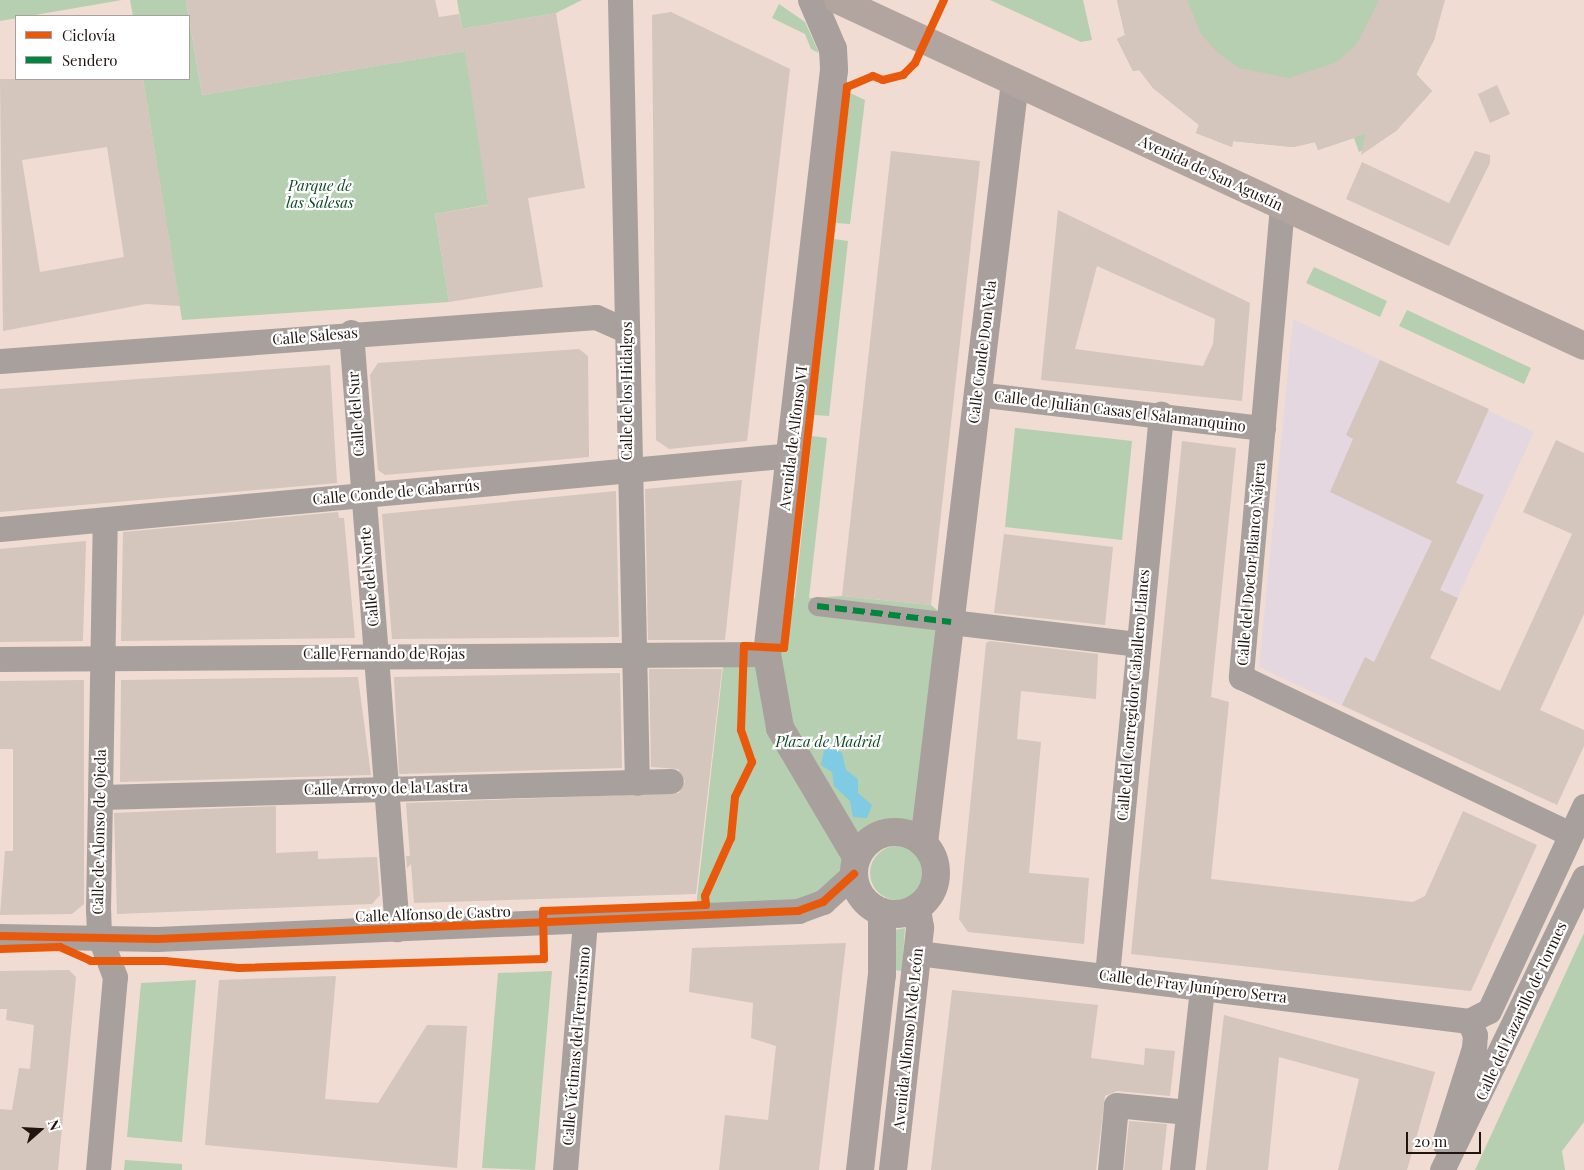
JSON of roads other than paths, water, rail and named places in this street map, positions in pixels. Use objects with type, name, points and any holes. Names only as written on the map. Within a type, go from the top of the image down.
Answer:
[{"type":"highway","name":"Avenida de San Agustín","points":[[838,0],[1584,346]]},
{"type":"main road","name":"Avenida de Alfonso VI","points":[[812,0],[833,49],[834,70],[767,654],[780,728],[856,866]]},
{"type":"main road","name":"Calle Conde Don Vela","points":[[951,622],[1015,82]]},
{"type":"main road","points":[[924,843],[900,832],[887,833],[864,846],[856,866],[866,901],[882,912],[900,914],[917,908],[935,885],[937,870],[924,843],[951,622]]},
{"type":"main road","name":"Avenida Alfonso IX de León","points":[[893,1170],[918,953],[917,908]]},
{"type":"main road","points":[[860,1170],[882,975],[882,912]]},
{"type":"street","name":"Calle de los Hidalgos","points":[[620,0],[627,331],[627,471],[635,655],[637,783]]},
{"type":"street","name":"Calle del Doctor Blanco Nájera","points":[[1282,206],[1241,677],[1570,834]]},
{"type":"street","name":"Calle Salesas","points":[[0,361],[351,332],[596,317],[627,331]]},
{"type":"street","name":"Calle del Sur","points":[[351,332],[363,496]]},
{"type":"street","name":"Calle de Julián Casas el Salamanquino","points":[[977,394],[1161,414],[1263,428]]},
{"type":"street","name":"Calle del Corregidor Caballero Llanes","points":[[1107,975],[1137,644],[1161,414]]},
{"type":"street","name":"Calle Conde de Cabarrús","points":[[0,530],[791,455]]},
{"type":"street","name":"Calle del Norte","points":[[363,496],[397,929]]},
{"type":"street","name":"Calle de Alonso de Ojeda","points":[[98,1170],[115,977],[99,934],[101,657],[105,520]]},
{"type":"street","points":[[816,606],[1137,644]]},
{"type":"street","name":"Calle Fernando de Rojas","points":[[0,659],[376,654],[767,654]]},
{"type":"street","name":"Calle Arroyo de la Lastra","points":[[101,797],[386,787],[671,781]]},
{"type":"street","name":"Calle del Lazarillo de Tormes","points":[[1435,1170],[1474,1048],[1469,1021],[1489,1011],[1584,806]]},
{"type":"street","name":"Calle Alfonso de Castro","points":[[0,936],[99,934],[144,939],[586,922],[798,911],[824,902],[856,866]]},
{"type":"street","name":"Calle del Lazarillo de Tormes","points":[[1442,1170],[1584,878]]},
{"type":"street","name":"Calle Víctimas del Terrorismo","points":[[565,1170],[586,922]]},
{"type":"street","name":"Calle de Fray Junípero Serra","points":[[918,953],[1469,1021]]},
{"type":"street","points":[[1182,1170],[1202,988]]},
{"type":"street","points":[[1110,1170],[1116,1105],[1188,1112]]},
{"type":"water","points":[[831,747],[842,753],[846,770],[858,779],[858,793],[872,805],[867,818],[853,817],[850,801],[834,786],[832,772],[821,765],[824,750]]},
{"type":"park label","name":"Parque de las Salesas","points":[[320,194]]},
{"type":"park label","name":"Plaza de Madrid","points":[[828,742]]}]
